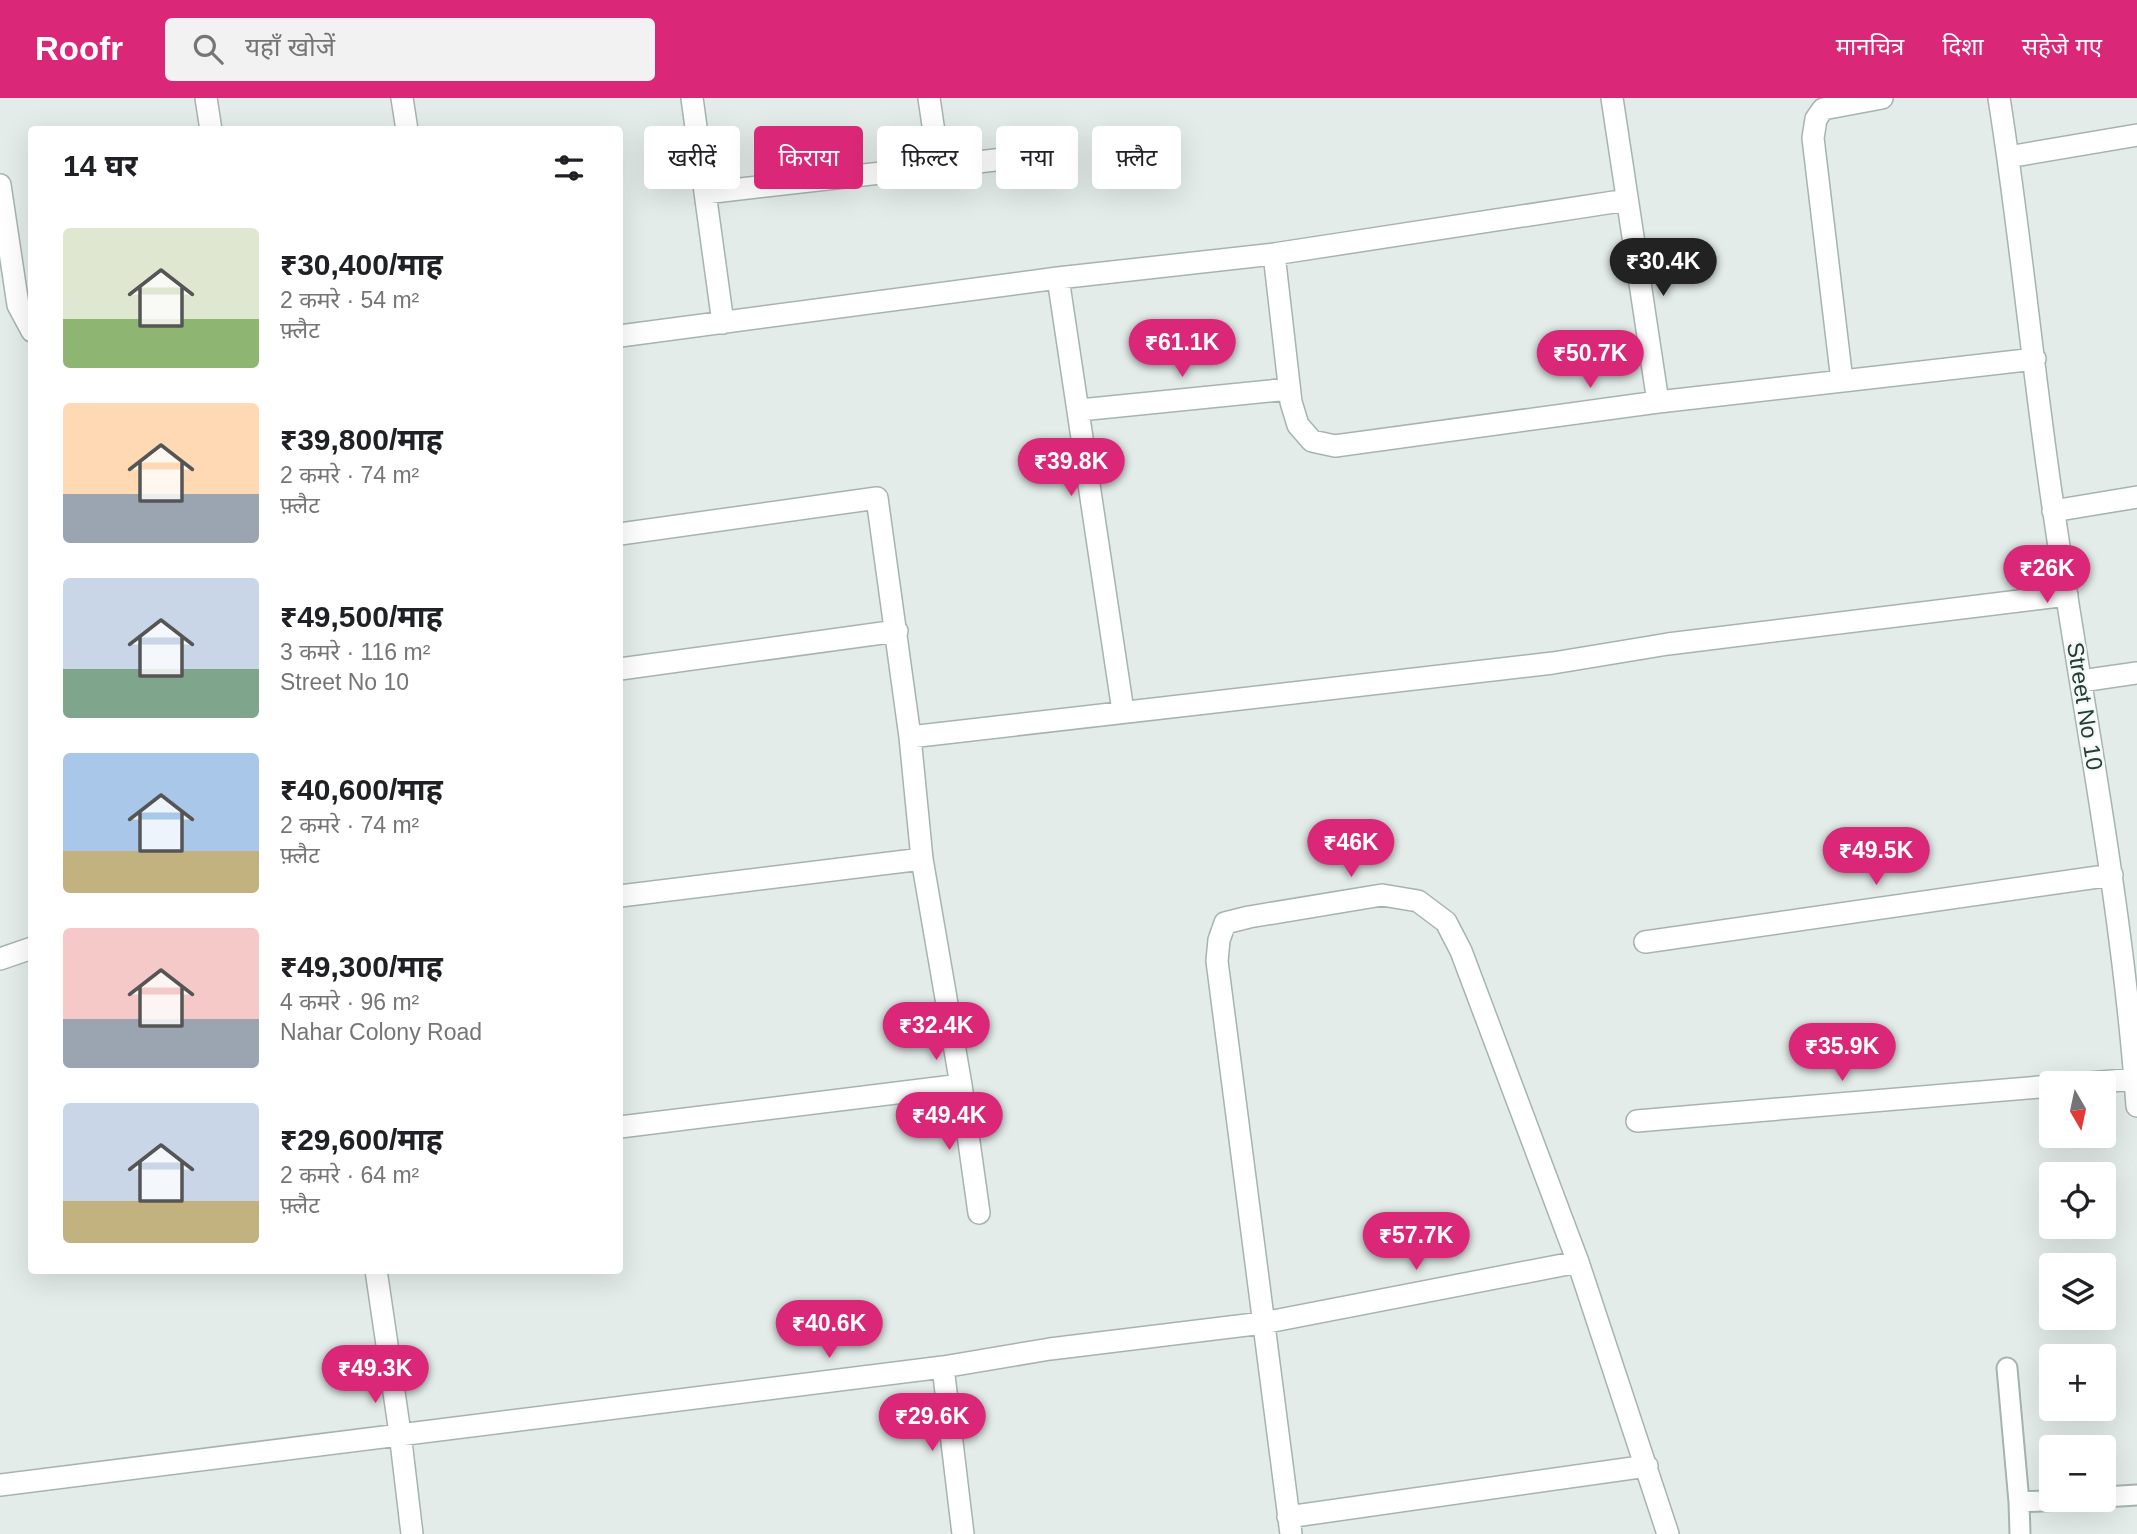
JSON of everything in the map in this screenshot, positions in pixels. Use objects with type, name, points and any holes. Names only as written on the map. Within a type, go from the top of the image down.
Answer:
[{"type":"street","points":[[206,98],[210,126]]},
{"type":"street","points":[[402,98],[406,126]]},
{"type":"street","points":[[692,98],[723,323]]},
{"type":"street","points":[[929,98],[933,126]]},
{"type":"street","points":[[1612,98],[1658,402]]},
{"type":"street","points":[[1842,381],[1813,138],[1816,119],[1823,109],[1882,98]]},
{"type":"street","name":"Street No 10","points":[[1998,98],[2035,359],[2053,511],[2112,875],[2137,1106]]},
{"type":"street","points":[[2008,157],[2137,135]]},
{"type":"street","points":[[705,193],[877,173]]},
{"type":"street","points":[[0,185],[18,305],[28,324]]},
{"type":"street","points":[[623,336],[1058,278],[1274,254],[1627,200]]},
{"type":"street","points":[[1274,254],[1289,389],[1298,425],[1312,441],[1335,446],[1658,402],[2035,359]]},
{"type":"street","points":[[1058,278],[1080,410],[1123,711]]},
{"type":"street","points":[[1080,410],[1289,389]]},
{"type":"street","points":[[2053,511],[2137,497]]},
{"type":"street","points":[[623,534],[877,498],[897,631],[922,859],[961,1085],[979,1213]]},
{"type":"street","points":[[910,737],[1553,663],[1668,644],[2067,595]]},
{"type":"street","points":[[623,668],[897,631]]},
{"type":"street","points":[[2081,681],[2137,673]]},
{"type":"street","points":[[623,896],[922,859]]},
{"type":"street","points":[[1646,942],[2112,875]]},
{"type":"street","points":[[1647,1466],[1289,1526],[1217,961],[1219,940],[1225,923],[1382,895],[1418,901],[1446,922],[1461,951],[1578,1262],[1647,1466],[1668,1534]]},
{"type":"street","points":[[0,959],[28,949]]},
{"type":"street","points":[[2116,1081],[2135,1079]]},
{"type":"street","points":[[623,1127],[961,1085]]},
{"type":"street","points":[[1637,1121],[2039,1087]]},
{"type":"street","points":[[0,1485],[943,1367],[1050,1349],[1263,1323],[1578,1262]]},
{"type":"street","points":[[377,1274],[412,1534]]},
{"type":"street","points":[[943,1367],[963,1534]]},
{"type":"lane","points":[[2007,1367],[2020,1534]]},
{"type":"lane","points":[[2116,1496],[2137,1495]]},
{"type":"lane","points":[[2019,1502],[2039,1501]]}]
